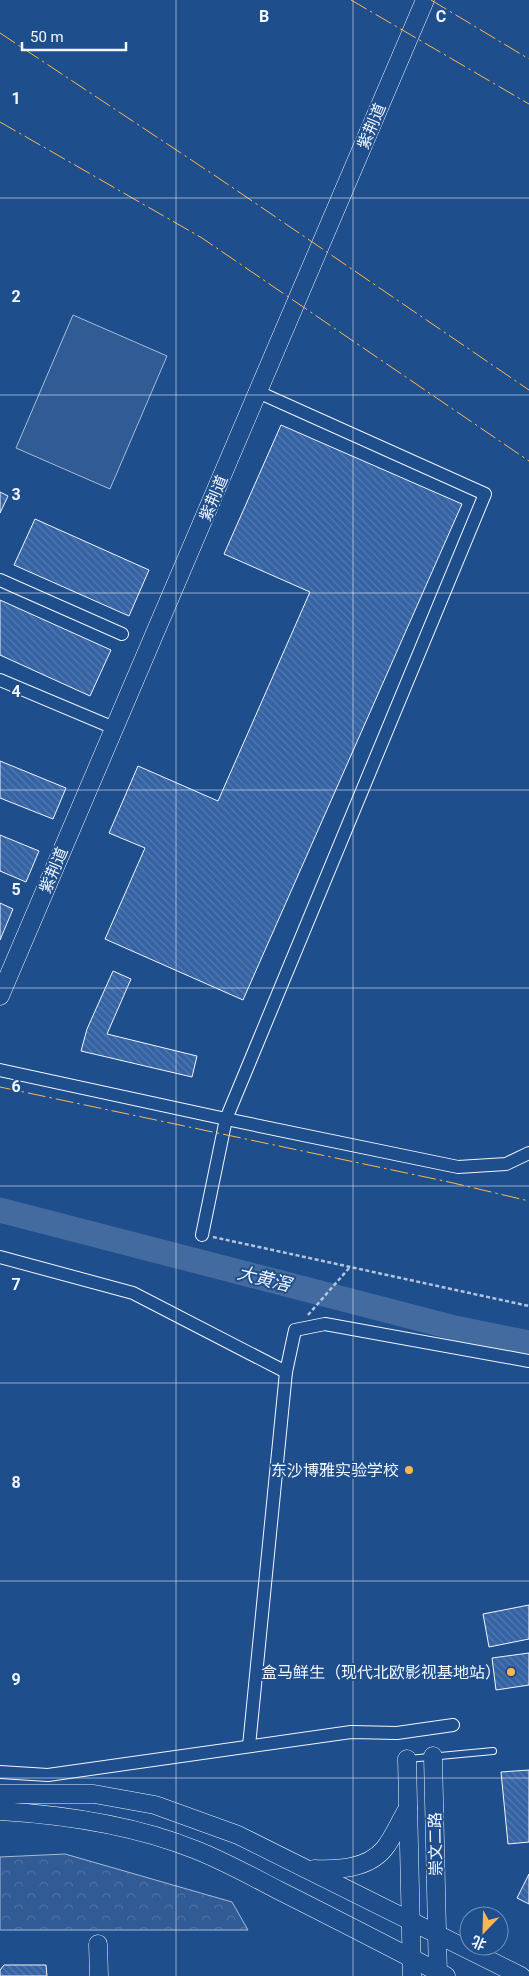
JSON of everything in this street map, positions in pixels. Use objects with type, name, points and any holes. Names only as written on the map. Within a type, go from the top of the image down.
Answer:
[{"type":"street","name":"紫荆道","points":[[0,996],[425,0]]},
{"type":"street","points":[[202,1235],[226,1119],[485,494],[258,392]]},
{"type":"street","points":[[0,580],[122,634]]},
{"type":"street","points":[[0,680],[114,728]]},
{"type":"street","points":[[0,1070],[458,1167],[506,1164],[529,1153]]},
{"type":"street","points":[[0,1257],[133,1293],[286,1372]]},
{"type":"street","points":[[249,1746],[286,1372],[295,1330],[326,1324],[529,1361]]},
{"type":"street","points":[[0,1772],[48,1775],[351,1732],[397,1733],[453,1725]]},
{"type":"street","name":"崇文二路","points":[[433,1756],[436,1933],[440,1975]]},
{"type":"street","name":"崇文二路","points":[[407,1759],[412,1976]]},
{"type":"street","points":[[0,1794],[94,1794],[155,1805],[238,1834],[520,1976]]},
{"type":"street","points":[[309,1869],[342,1870],[374,1857],[384,1849],[408,1808]]},
{"type":"street","points":[[0,1811],[50,1815],[97,1822],[149,1835],[195,1850],[412,1958],[440,1975]]},
{"type":"street","points":[[98,1944],[99,1976]]},
{"type":"lane","points":[[407,1759],[493,1751]]},
{"type":"path","points":[[202,1235],[529,1306]]},
{"type":"path","points":[[295,1330],[350,1267]]},
{"type":"green space","points":[[65,1854],[232,1902],[248,1930],[0,1930],[0,1857]]},
{"type":"shaded area","points":[[73,315],[167,356],[110,489],[16,448]]},
{"type":"building","points":[[281,425],[462,504],[243,1000],[105,939],[145,848],[109,833],[138,766],[218,801],[310,592],[224,554]]},
{"type":"building","points":[[0,492],[8,496],[0,513]]},
{"type":"building","points":[[35,519],[149,570],[129,616],[14,565]]},
{"type":"building","points":[[0,600],[111,650],[90,696],[0,655]]},
{"type":"building","points":[[0,761],[66,788],[53,819],[0,798]]},
{"type":"building","points":[[0,835],[39,851],[26,882],[0,871]]},
{"type":"building","points":[[0,903],[13,909],[0,940]]},
{"type":"building","points":[[113,971],[131,979],[107,1034],[197,1056],[192,1077],[81,1051],[87,1029]]},
{"type":"building","points":[[529,1605],[529,1639],[489,1647],[483,1614]]},
{"type":"building","name":"盒马鲜生（现代北欧影视基地站）","points":[[529,1653],[529,1685],[496,1690],[492,1658]]},
{"type":"building","points":[[529,1770],[529,1842],[508,1844],[501,1772]]},
{"type":"building","points":[[529,1874],[529,1904],[517,1898]]},
{"type":"building","points":[[4,1965],[46,1965],[47,1976],[0,1976],[0,1970]]},
{"type":"waterway","name":"大黄滘","points":[[0,1210],[455,1328],[529,1343]]},
{"type":"power","points":[[351,0],[529,104]]},
{"type":"power","points":[[431,0],[529,59]]},
{"type":"power","points":[[0,33],[217,177],[529,390]]},
{"type":"power","points":[[0,122],[202,238],[529,461]]},
{"type":"power","points":[[0,1087],[449,1182],[529,1201]]},
{"type":"place","name":"东沙博雅实验学校","points":[[409,1470]]},
{"type":"place","name":"盒马鲜生（现代北欧影视基地站）","points":[[511,1672]]}]
